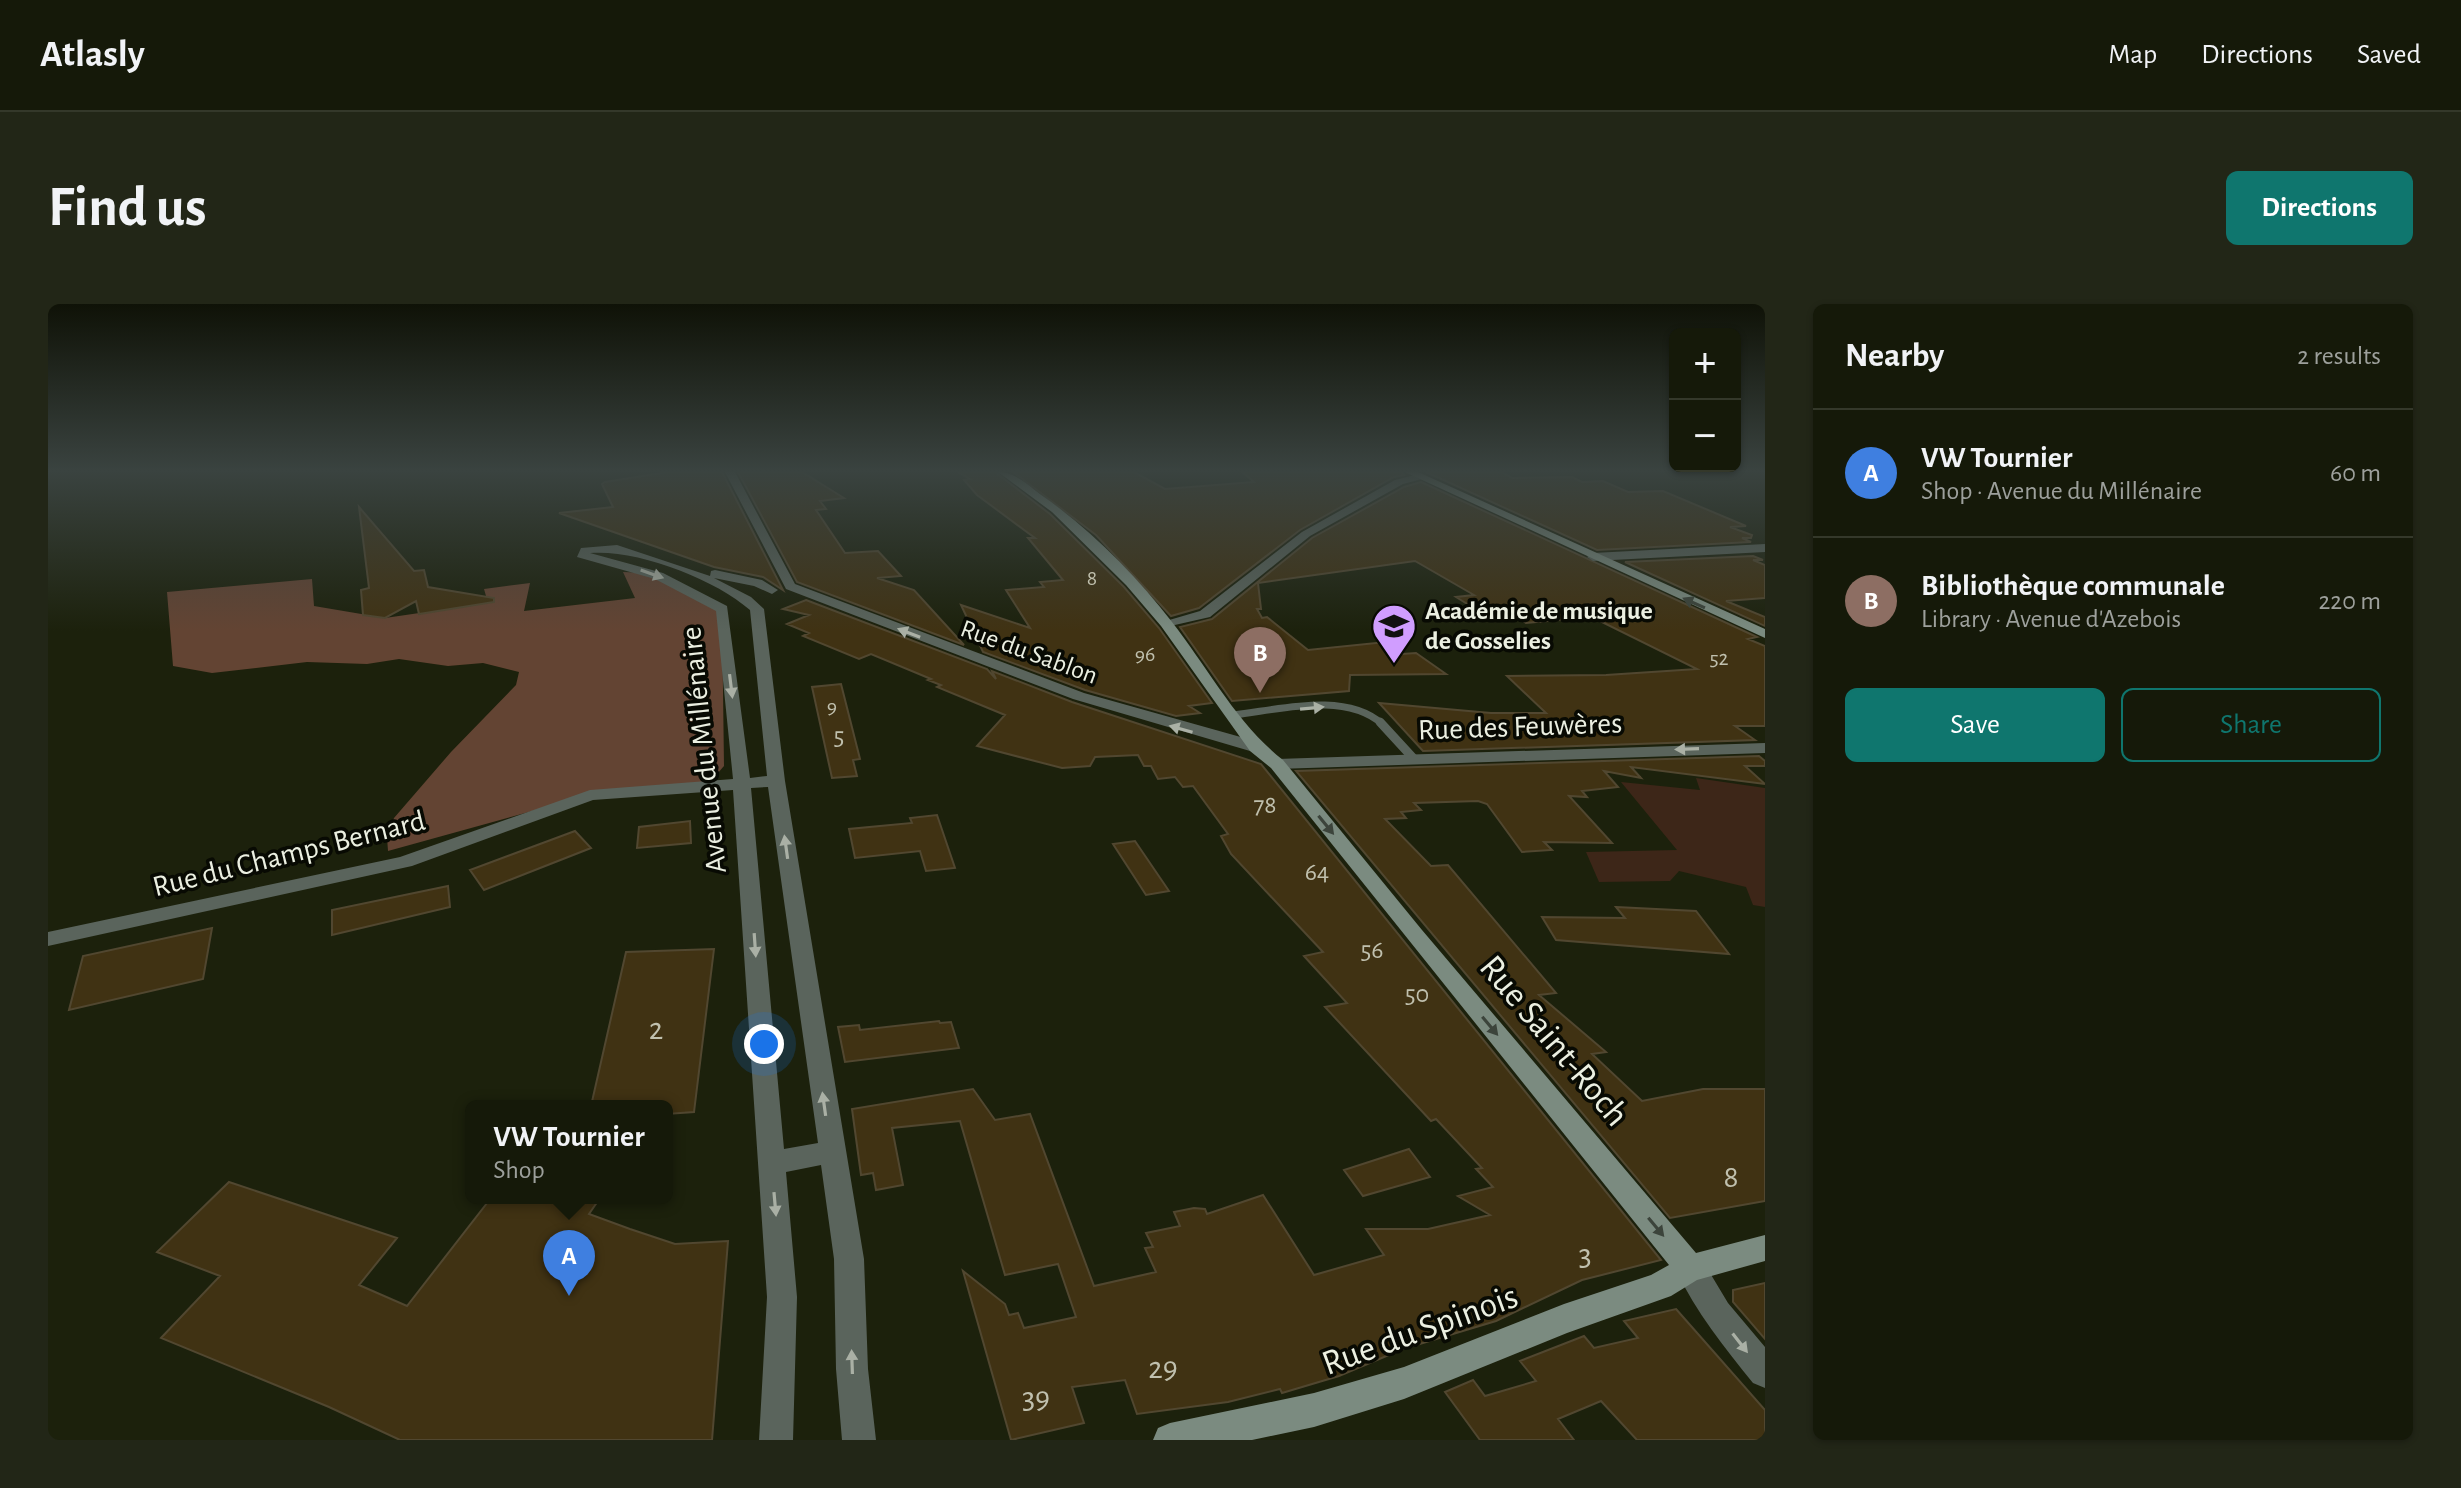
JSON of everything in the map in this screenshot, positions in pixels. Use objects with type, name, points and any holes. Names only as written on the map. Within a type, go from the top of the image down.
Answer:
[{"type":"street","points":[[722,609],[790,586],[758,525]]},
{"type":"street","name":"Rue Saint-Roch","points":[[1071,525],[1130,582],[1166,623],[1256,747],[1277,764],[1414,935],[1690,1268],[1717,1313],[1765,1372]]},
{"type":"street","points":[[1166,623],[1205,614],[1306,534],[1322,525]]},
{"type":"street","points":[[1524,525],[1765,634]]},
{"type":"street","points":[[608,534],[679,562],[772,590]]},
{"type":"street","name":"Avenue du Millénaire","points":[[749,599],[699,576],[615,548],[585,550],[583,557],[659,576],[722,609],[742,784],[782,1297],[776,1440]]},
{"type":"street","points":[[1593,557],[1765,548]]},
{"type":"street","name":"Rue du Sablon","points":[[790,586],[1048,687],[1199,734],[1256,747]]},
{"type":"street","points":[[749,599],[757,609],[776,781],[849,1259],[852,1369],[859,1440]]},
{"type":"street","name":"Rue des Feuwères","points":[[1277,764],[1765,748]]},
{"type":"street","name":"Rue du Champs Bernard","points":[[48,939],[405,862],[590,795],[776,781]]},
{"type":"street","points":[[772,1163],[831,1152]]},
{"type":"street","name":"Rue du Spinois","points":[[1170,1440],[1314,1410],[1404,1383],[1564,1319],[1660,1286],[1690,1268],[1765,1248]]},
{"type":"lane","points":[[1234,715],[1325,707],[1356,709],[1375,718],[1414,759]]},
{"type":"shaded area","points":[[623,572],[649,573],[722,613],[724,766],[710,782],[590,795],[388,851],[387,837],[394,818],[451,752],[516,685],[519,672],[483,663],[448,666],[399,659],[367,664],[307,662],[212,673],[173,666],[167,592],[312,579],[314,606],[385,618],[488,603],[484,589],[530,583],[524,611],[635,598]]},
{"type":"shaded area","points":[[1696,778],[1765,788],[1765,907],[1753,905],[1746,887],[1679,871],[1670,881],[1599,882],[1586,852],[1677,850],[1621,782],[1700,790]]},
{"type":"building","points":[[361,525],[374,525],[414,571],[424,570],[428,587],[494,598],[494,602],[419,614],[416,601],[385,618],[363,615],[361,590],[369,588]]},
{"type":"building","points":[[593,525],[749,525],[783,590],[763,577],[714,567]]},
{"type":"building","points":[[766,525],[826,525],[845,553],[878,551],[901,576],[877,578],[914,590],[964,645],[797,582]]},
{"type":"building","points":[[1017,525],[1061,525],[1124,587],[1159,628],[1212,703],[1189,706],[1200,713],[1176,716],[1085,690],[983,652],[961,605],[1030,628],[1006,590],[1044,587],[1040,582],[1063,580],[1028,538],[1035,538]]},
{"type":"building","points":[[1083,525],[1309,525],[1199,608],[1171,616],[1096,535]]},
{"type":"building","points":[[1335,525],[1514,525],[1757,637],[1748,639],[1765,646],[1765,726],[1735,726],[1755,740],[1423,751],[1379,703],[1491,713],[1546,713],[1507,676],[1606,675],[1697,669],[1592,617],[1526,623],[1509,612],[1485,615],[1456,597],[1474,595],[1415,561],[1258,583],[1261,609],[1257,609],[1262,618],[1267,617],[1308,650],[1386,642],[1402,654],[1416,653],[1446,674],[1350,675],[1349,691],[1232,701],[1180,627],[1212,619],[1312,538]]},
{"type":"building","points":[[1542,525],[1744,525],[1746,526],[1730,527],[1752,535],[1751,538],[1742,538],[1751,542],[1597,550]]},
{"type":"building","points":[[1753,556],[1763,560],[1753,560],[1765,565],[1765,598],[1726,601],[1765,617],[1765,626],[1625,562]]},
{"type":"building","points":[[806,600],[987,669],[996,679],[992,671],[1072,702],[1261,764],[1661,1260],[1582,1280],[1496,1321],[1403,1349],[1339,1376],[1282,1393],[1280,1389],[1228,1402],[1137,1414],[1125,1380],[1072,1387],[1084,1423],[1011,1440],[963,1271],[1005,1304],[1009,1315],[1018,1313],[1024,1328],[1076,1317],[1058,1264],[1005,1275],[960,1121],[892,1128],[903,1185],[876,1190],[873,1173],[861,1175],[852,1109],[973,1089],[995,1120],[1030,1114],[1094,1286],[1156,1272],[1145,1248],[1153,1247],[1146,1233],[1180,1226],[1174,1212],[1194,1208],[1205,1209],[1207,1214],[1263,1195],[1314,1275],[1384,1255],[1366,1229],[1428,1229],[1490,1215],[1458,1196],[1493,1187],[1476,1169],[1482,1168],[1436,1119],[1431,1121],[1325,1007],[1347,1003],[1304,956],[1323,952],[1231,854],[1221,836],[1228,834],[1193,786],[1183,787],[1175,777],[1158,779],[1151,766],[1144,766],[1138,755],[1095,757],[1090,766],[1062,768],[977,746],[1005,715],[937,687],[941,685],[928,680],[931,679],[871,654],[859,659],[803,636],[809,633],[787,624],[809,615],[783,609]]},
{"type":"building","points":[[841,684],[860,759],[853,760],[857,776],[832,778],[812,687]]},
{"type":"building","points":[[1759,756],[1765,761],[1765,766],[1745,766],[1765,784],[1631,767],[1641,778],[1604,771],[1618,787],[1582,791],[1587,797],[1569,796],[1612,843],[1544,842],[1552,850],[1522,852],[1487,804],[1478,801],[1414,803],[1421,810],[1401,812],[1406,818],[1385,819],[1431,866],[1448,865],[1556,993],[1539,995],[1606,1052],[1592,1054],[1642,1101],[1703,1089],[1765,1089],[1765,1201],[1670,1218],[1296,771]]},
{"type":"building","points":[[937,815],[955,868],[926,871],[920,851],[855,858],[849,829],[912,823],[910,818]]},
{"type":"building","points":[[690,821],[691,843],[637,848],[639,827]]},
{"type":"building","points":[[575,831],[591,848],[484,890],[470,870]]},
{"type":"building","points":[[1135,841],[1169,891],[1146,895],[1113,844]]},
{"type":"building","points":[[448,886],[450,907],[332,935],[332,910]]},
{"type":"building","points":[[1616,907],[1696,911],[1729,954],[1556,940],[1542,917],[1625,918]]},
{"type":"building","points":[[212,928],[203,979],[69,1010],[83,956]]},
{"type":"building","points":[[714,949],[694,1112],[673,1114],[673,1100],[592,1100],[626,952]]},
{"type":"building","points":[[951,1022],[959,1048],[845,1062],[838,1027],[859,1025],[860,1030]]},
{"type":"building","points":[[1409,1149],[1430,1177],[1363,1196],[1344,1170]]},
{"type":"building","points":[[229,1182],[397,1238],[359,1285],[407,1306],[486,1204],[596,1204],[589,1214],[675,1244],[728,1241],[712,1440],[400,1440],[329,1407],[161,1338],[220,1276],[157,1252]]},
{"type":"building","points":[[1765,1283],[1765,1339],[1733,1302],[1733,1290]]},
{"type":"building","points":[[1676,1309],[1765,1410],[1765,1440],[1637,1440],[1601,1401],[1558,1419],[1574,1440],[1480,1440],[1445,1392],[1473,1380],[1485,1396],[1536,1381],[1520,1361],[1584,1336],[1594,1348],[1638,1338],[1624,1321]]},
{"type":"place","name":"Académie de musique de Gosselies","points":[[1394,665]]},
{"type":"place","name":"Bibliothèque communale","points":[[1260,693]]},
{"type":"place","name":"VW Tournier","points":[[569,1296]]}]
